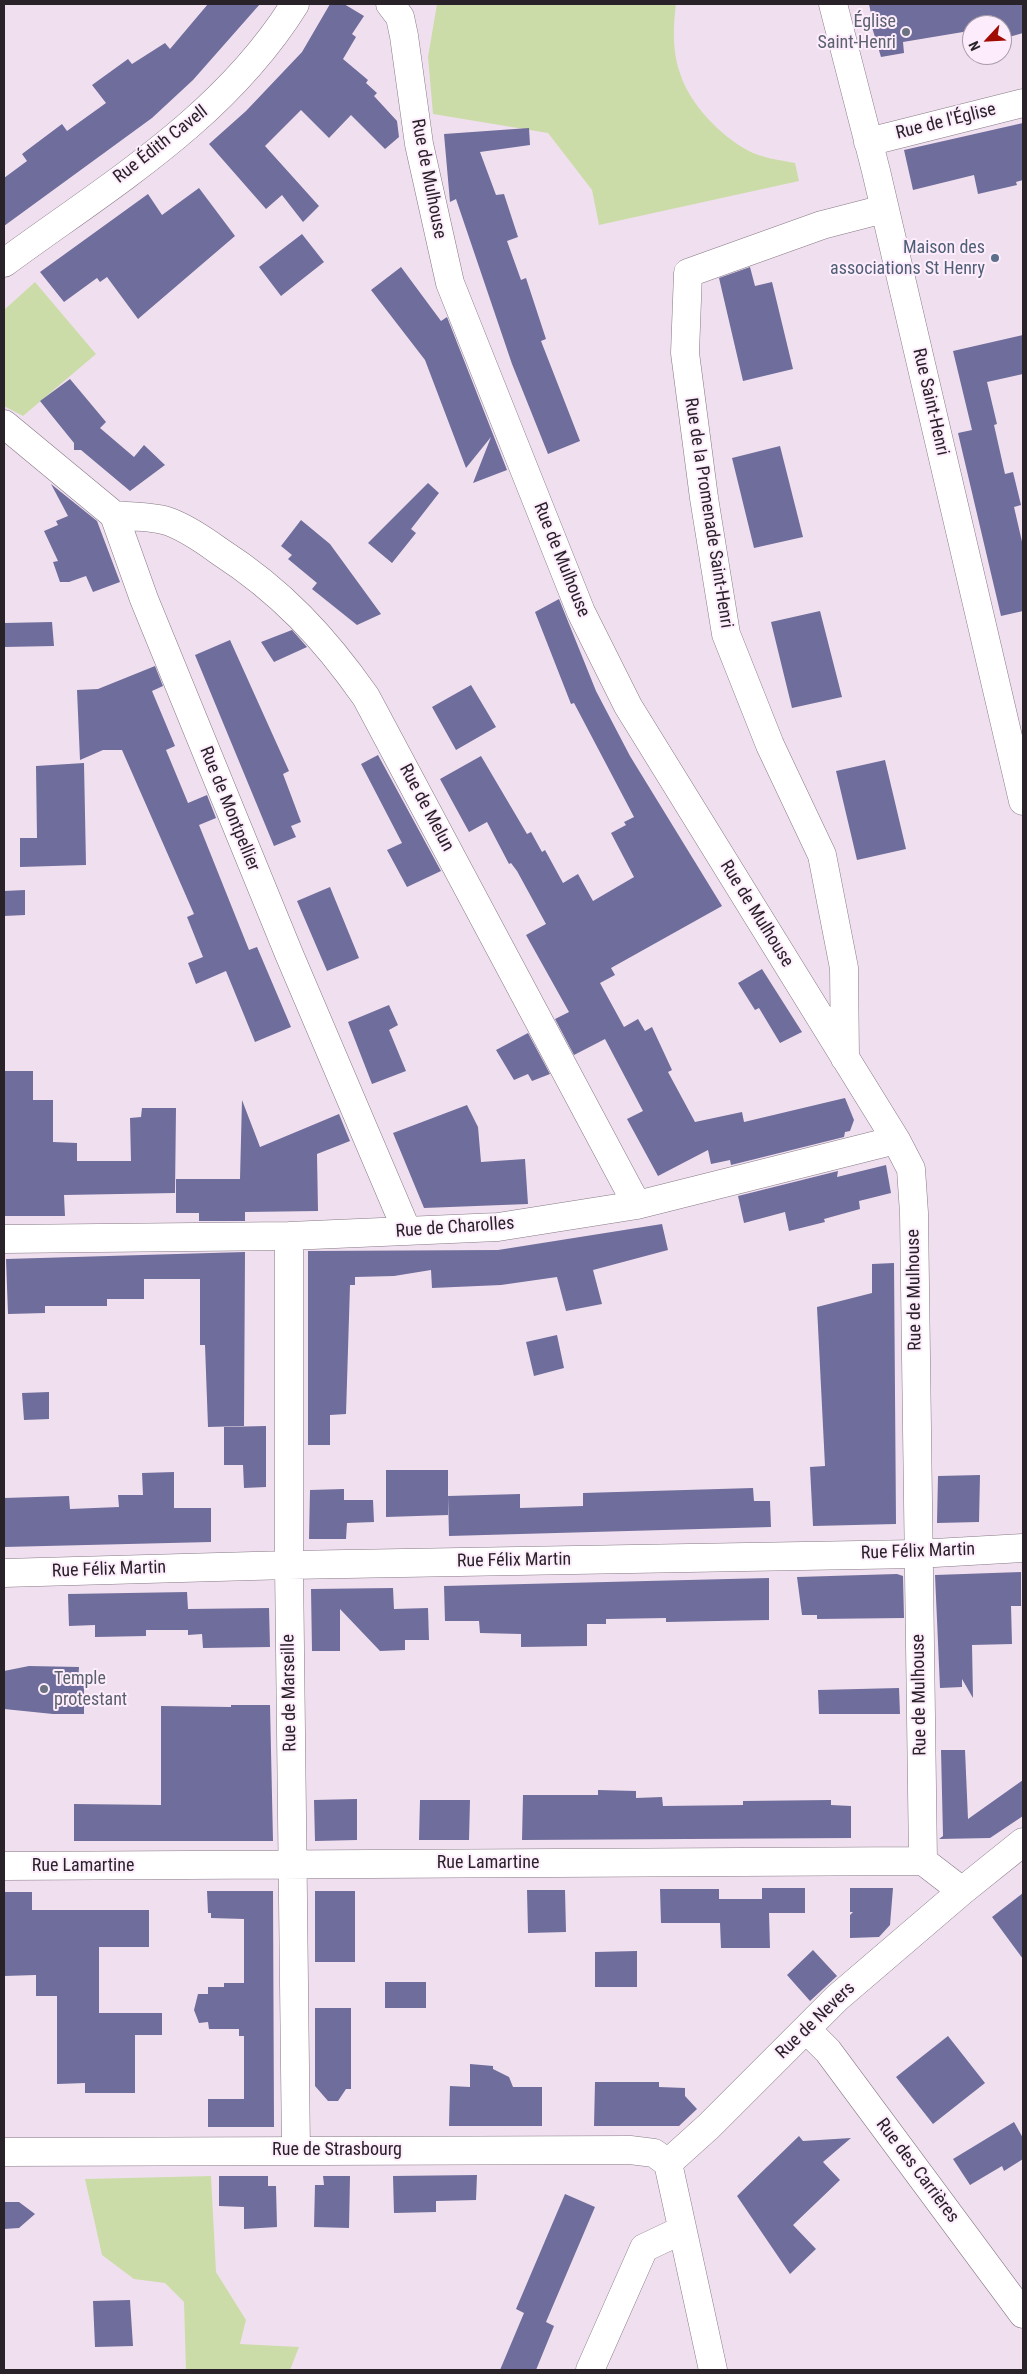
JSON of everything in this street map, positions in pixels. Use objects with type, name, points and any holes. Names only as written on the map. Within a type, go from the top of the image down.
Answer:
[{"type":"street","name":"Rue Édith Cavell","points":[[4,262],[172,142],[220,98],[270,42],[295,4]]},
{"type":"street","name":"Rue de Mulhouse","points":[[390,4],[400,17],[419,144],[450,283],[581,612],[628,706],[896,1140],[910,1169],[914,1213],[922,1861]]},
{"type":"street","name":"Rue Saint-Henri","points":[[833,4],[884,209],[1023,801]]},
{"type":"street","name":"Rue de l'Église","points":[[868,142],[1023,103]]},
{"type":"street","name":"Rue de la Promenade Saint-Henri","points":[[844,1058],[844,968],[822,855],[770,745],[726,634],[704,498],[685,353],[688,273],[822,224],[884,209]]},
{"type":"street","points":[[4,424],[114,515]]},
{"type":"street","name":"Rue de Melun","points":[[114,515],[168,521],[192,532],[247,569],[311,625],[336,654],[366,697],[637,1205]]},
{"type":"street","name":"Rue de Montpellier","points":[[114,515],[144,598],[288,954],[407,1231]]},
{"type":"street","name":"Rue de Charolles","points":[[4,1239],[289,1236],[498,1227],[637,1205],[896,1140]]},
{"type":"street","name":"Rue de Marseille","points":[[289,1236],[289,1565],[296,2150]]},
{"type":"street","name":"Rue Félix Martin","points":[[4,1573],[289,1565],[917,1554],[1023,1548]]},
{"type":"street","name":"Rue de Nevers","points":[[668,2163],[709,2126],[837,1998],[1023,1842]]},
{"type":"street","points":[[922,1861],[962,1892]]},
{"type":"street","name":"Rue Lamartine","points":[[4,1866],[922,1861]]},
{"type":"street","name":"Rue des Carrières","points":[[807,2030],[828,2051],[1023,2314]]},
{"type":"street","name":"Rue de Strasbourg","points":[[4,2152],[630,2150],[654,2153],[668,2163]]},
{"type":"street","points":[[668,2163],[713,2370]]},
{"type":"street","points":[[590,2370],[644,2248],[682,2230]]},
{"type":"green space","points":[[437,4],[676,4],[674,31],[676,59],[681,76],[692,98],[717,128],[737,144],[758,155],[795,163],[799,181],[599,225],[592,190],[548,133],[433,114],[428,57]]},
{"type":"green space","points":[[35,282],[96,354],[23,416],[4,406],[4,310]]},
{"type":"green space","points":[[211,2176],[216,2272],[246,2320],[240,2344],[299,2347],[290,2370],[186,2370],[184,2302],[165,2283],[134,2279],[102,2255],[85,2179]]},
{"type":"building","points":[[208,4],[260,4],[193,80],[152,118],[4,226],[4,178],[27,161],[22,154],[62,124],[67,131],[106,103],[92,85],[128,59],[132,64],[165,43],[170,49]]},
{"type":"building","points":[[330,4],[344,4],[364,16],[352,34],[356,37],[343,59],[368,80],[366,83],[377,93],[374,96],[397,121],[399,137],[385,149],[351,115],[329,138],[301,110],[265,146],[319,206],[303,222],[282,195],[266,209],[209,144],[246,111],[302,52]]},
{"type":"building","name":"Église Saint-Henri","points":[[869,4],[1023,4],[1023,33],[1012,36],[1012,15],[962,15],[962,32],[903,42],[904,53],[881,57],[871,24],[873,23]]},
{"type":"building","points":[[1023,123],[1023,180],[1016,182],[1017,185],[978,194],[974,175],[913,190],[904,150]]},
{"type":"building","points":[[529,128],[530,145],[480,152],[496,195],[504,194],[518,237],[507,241],[521,280],[526,278],[546,339],[541,341],[580,441],[548,454],[512,364],[456,199],[450,202],[444,134]]},
{"type":"building","points":[[199,188],[235,236],[138,319],[107,277],[100,282],[97,278],[64,302],[40,272],[148,194],[162,215]]},
{"type":"building","points":[[302,234],[324,262],[281,296],[259,267]]},
{"type":"building","points":[[401,267],[441,321],[447,317],[507,470],[473,483],[491,437],[466,468],[425,360],[371,290]]},
{"type":"building","points":[[750,267],[755,286],[772,282],[793,369],[743,381],[719,278]]},
{"type":"building","points":[[1023,335],[1023,374],[987,382],[997,424],[994,425],[1005,474],[1013,472],[1021,505],[1014,507],[1023,546],[1023,611],[1001,616],[958,433],[972,430],[953,351]]},
{"type":"building","points":[[70,379],[106,422],[100,428],[134,457],[144,445],[165,465],[130,491],[81,450],[74,450],[74,443],[40,401]]},
{"type":"building","points":[[780,446],[803,537],[754,548],[732,458]]},
{"type":"building","points":[[428,483],[439,493],[411,529],[416,533],[392,563],[368,543]]},
{"type":"building","points":[[51,484],[97,521],[120,582],[93,592],[86,576],[69,582],[60,582],[53,562],[58,561],[44,531],[58,525],[56,521],[68,516]]},
{"type":"building","points":[[301,520],[330,544],[381,614],[357,625],[312,589],[317,583],[288,559],[292,555],[281,546]]},
{"type":"building","points":[[559,599],[596,691],[630,756],[722,906],[611,968],[615,975],[600,983],[624,1027],[638,1019],[645,1031],[652,1027],[672,1070],[668,1072],[695,1122],[742,1112],[744,1122],[845,1098],[854,1120],[850,1131],[845,1132],[844,1137],[731,1165],[730,1160],[711,1164],[708,1150],[658,1176],[627,1119],[643,1111],[605,1039],[574,1055],[555,1019],[569,1012],[526,935],[546,924],[517,871],[511,863],[509,864],[487,822],[469,832],[440,779],[481,756],[527,834],[531,832],[542,852],[545,850],[563,883],[578,874],[593,901],[634,877],[611,833],[626,825],[624,822],[634,817],[574,703],[571,704],[535,612]]},
{"type":"building","points":[[820,611],[842,697],[792,708],[771,622]]},
{"type":"building","points":[[52,622],[54,646],[4,647],[4,623]]},
{"type":"building","points":[[292,630],[307,647],[274,662],[261,642]]},
{"type":"building","points":[[230,640],[289,771],[283,774],[301,822],[291,826],[296,837],[274,846],[195,655]]},
{"type":"building","points":[[155,666],[163,686],[152,691],[175,746],[166,750],[188,803],[207,795],[216,818],[199,825],[249,950],[257,947],[291,1027],[255,1042],[226,971],[196,984],[188,963],[203,957],[187,917],[194,914],[122,750],[103,750],[80,760],[77,690],[98,689]]},
{"type":"building","points":[[471,685],[496,727],[456,750],[432,707]]},
{"type":"building","points":[[378,755],[441,871],[407,887],[387,850],[402,843],[361,764]]},
{"type":"building","points":[[885,760],[906,849],[857,860],[836,771]]},
{"type":"building","points":[[84,763],[86,865],[20,867],[20,838],[37,838],[36,766]]},
{"type":"building","points":[[330,887],[359,958],[327,971],[297,901]]},
{"type":"building","points":[[25,890],[25,915],[4,916],[4,891]]},
{"type":"building","points":[[762,969],[802,1032],[780,1043],[759,1008],[755,1010],[738,983]]},
{"type":"building","points":[[389,1005],[398,1025],[389,1030],[406,1071],[372,1084],[348,1022]]},
{"type":"building","points":[[528,1033],[550,1074],[532,1081],[528,1074],[514,1080],[496,1050]]},
{"type":"building","points":[[4,1071],[33,1071],[33,1100],[53,1100],[53,1142],[77,1143],[77,1161],[131,1161],[130,1118],[141,1117],[142,1108],[176,1108],[175,1193],[64,1195],[65,1216],[4,1216]]},
{"type":"building","points":[[242,1100],[260,1147],[339,1114],[350,1141],[317,1154],[318,1211],[245,1212],[245,1221],[199,1221],[199,1213],[176,1213],[176,1179],[240,1179]]},
{"type":"building","points":[[467,1105],[478,1127],[481,1162],[525,1159],[528,1204],[424,1208],[393,1133]]},
{"type":"building","points":[[886,1165],[891,1193],[859,1201],[860,1209],[824,1219],[825,1222],[789,1231],[785,1212],[744,1223],[738,1196],[838,1171],[837,1177]]},
{"type":"building","points":[[662,1224],[668,1250],[593,1270],[602,1304],[566,1311],[557,1277],[501,1285],[432,1288],[431,1270],[394,1276],[355,1277],[355,1285],[350,1285],[346,1414],[330,1415],[330,1445],[308,1445],[308,1251],[498,1250]]},
{"type":"building","points":[[245,1252],[244,1426],[208,1427],[205,1345],[200,1345],[200,1279],[144,1279],[144,1299],[107,1299],[107,1306],[45,1306],[45,1313],[8,1314],[6,1259]]},
{"type":"building","points":[[894,1263],[896,1524],[813,1526],[810,1467],[825,1466],[817,1307],[872,1293],[872,1264]]},
{"type":"building","points":[[557,1335],[564,1368],[534,1376],[526,1342]]},
{"type":"building","points":[[49,1392],[49,1419],[24,1420],[22,1393]]},
{"type":"building","points":[[266,1426],[266,1487],[244,1488],[243,1465],[224,1465],[224,1427]]},
{"type":"building","points":[[386,1470],[448,1470],[448,1515],[386,1517]]},
{"type":"building","points":[[174,1472],[174,1508],[211,1508],[211,1542],[4,1547],[4,1498],[69,1496],[70,1509],[119,1507],[118,1495],[143,1495],[142,1473]]},
{"type":"building","points":[[980,1475],[979,1522],[937,1523],[938,1476]]},
{"type":"building","points":[[753,1488],[754,1501],[770,1501],[771,1527],[449,1536],[448,1496],[520,1494],[520,1508],[583,1506],[583,1493]]},
{"type":"building","points":[[344,1489],[344,1500],[373,1500],[374,1522],[347,1523],[346,1539],[309,1539],[310,1490]]},
{"type":"building","points":[[1021,1572],[1021,1606],[1011,1606],[1012,1644],[972,1645],[973,1698],[962,1679],[962,1687],[940,1688],[935,1575]]},
{"type":"building","points":[[897,1574],[903,1576],[904,1618],[817,1619],[817,1615],[802,1615],[797,1577]]},
{"type":"building","points":[[769,1578],[769,1620],[666,1622],[666,1618],[606,1619],[606,1624],[587,1624],[587,1646],[521,1647],[521,1634],[480,1633],[479,1621],[445,1621],[444,1586]]},
{"type":"building","points":[[393,1588],[394,1609],[428,1608],[429,1640],[405,1640],[405,1650],[380,1651],[340,1609],[340,1651],[312,1651],[311,1589]]},
{"type":"building","points":[[187,1592],[188,1609],[269,1608],[270,1647],[203,1648],[202,1634],[188,1635],[188,1630],[146,1630],[146,1636],[95,1637],[95,1625],[69,1626],[68,1594]]},
{"type":"building","name":"Temple protestant","points":[[29,1666],[79,1667],[78,1684],[84,1685],[84,1714],[53,1714],[4,1709],[4,1671]]},
{"type":"building","points":[[899,1688],[900,1714],[819,1714],[818,1690]]},
{"type":"building","points":[[231,1705],[270,1705],[273,1841],[74,1841],[74,1804],[161,1805],[161,1706],[231,1707]]},
{"type":"building","points":[[941,1750],[965,1750],[968,1819],[1023,1780],[1023,1816],[990,1838],[939,1839],[943,1836]]},
{"type":"building","points":[[598,1790],[636,1791],[636,1798],[662,1797],[663,1806],[743,1805],[743,1801],[831,1800],[831,1805],[851,1806],[851,1838],[522,1840],[523,1795],[598,1795]]},
{"type":"building","points":[[357,1799],[357,1840],[315,1841],[314,1800]]},
{"type":"building","points":[[420,1800],[470,1800],[469,1840],[419,1840]]},
{"type":"building","points":[[762,1888],[805,1888],[805,1913],[769,1913],[770,1948],[721,1948],[720,1923],[661,1923],[660,1889],[719,1889],[719,1899],[762,1899]]},
{"type":"building","points":[[850,1888],[893,1888],[890,1925],[879,1937],[850,1938],[850,1915],[853,1912],[850,1912]]},
{"type":"building","points":[[527,1890],[565,1890],[566,1932],[528,1933]]},
{"type":"building","points":[[207,1891],[273,1891],[274,2127],[208,2127],[208,2099],[244,2099],[244,2036],[239,2036],[239,2029],[209,2029],[208,2022],[199,2023],[194,2010],[198,1994],[208,1994],[208,1987],[224,1987],[224,1983],[244,1983],[244,1919],[211,1918],[211,1913],[208,1913]]},
{"type":"building","points":[[315,1891],[355,1891],[355,1962],[315,1962]]},
{"type":"building","points":[[4,1892],[32,1892],[32,1910],[149,1910],[149,1947],[99,1947],[99,2013],[162,2013],[162,2035],[135,2035],[135,2093],[85,2093],[85,2083],[57,2084],[57,1996],[36,1996],[36,1975],[4,1976]]},
{"type":"building","points":[[1023,1893],[1023,1959],[992,1917]]},
{"type":"building","points":[[813,1950],[837,1976],[810,2001],[787,1975]]},
{"type":"building","points":[[637,1951],[637,1987],[595,1987],[595,1952]]},
{"type":"building","points":[[385,1982],[426,1982],[426,2008],[385,2008]]},
{"type":"building","points":[[315,2008],[351,2008],[351,2089],[346,2089],[338,2101],[328,2101],[315,2086]]},
{"type":"building","points":[[948,2036],[985,2083],[933,2124],[896,2077]]},
{"type":"building","points":[[470,2064],[493,2066],[493,2069],[509,2077],[513,2087],[542,2087],[542,2126],[449,2126],[450,2086],[470,2087]]},
{"type":"building","points":[[595,2082],[659,2082],[659,2087],[685,2088],[685,2096],[697,2109],[679,2126],[594,2126]]},
{"type":"building","points":[[1014,2122],[1023,2138],[1023,2159],[1004,2171],[1002,2166],[970,2185],[953,2159]]},
{"type":"building","points":[[799,2136],[803,2141],[851,2138],[823,2162],[840,2180],[793,2225],[816,2249],[790,2274],[737,2196]]},
{"type":"building","points":[[477,2175],[476,2200],[436,2201],[436,2212],[394,2213],[393,2176]]},
{"type":"building","points":[[219,2176],[268,2176],[268,2186],[276,2186],[277,2227],[244,2229],[244,2207],[219,2206]]},
{"type":"building","points":[[323,2176],[350,2176],[349,2228],[314,2227],[315,2185],[324,2185]]},
{"type":"building","points":[[565,2194],[595,2207],[546,2322],[554,2326],[536,2370],[500,2370],[524,2313],[516,2309]]},
{"type":"building","points":[[4,2202],[19,2202],[35,2214],[19,2228],[4,2229]]},
{"type":"building","points":[[130,2300],[133,2346],[95,2347],[93,2301]]},
{"type":"place","name":"Église Saint-Henri","points":[[906,32]]},
{"type":"place","name":"Maison des associations St Henry","points":[[995,258]]},
{"type":"place","name":"Temple protestant","points":[[44,1689]]}]
